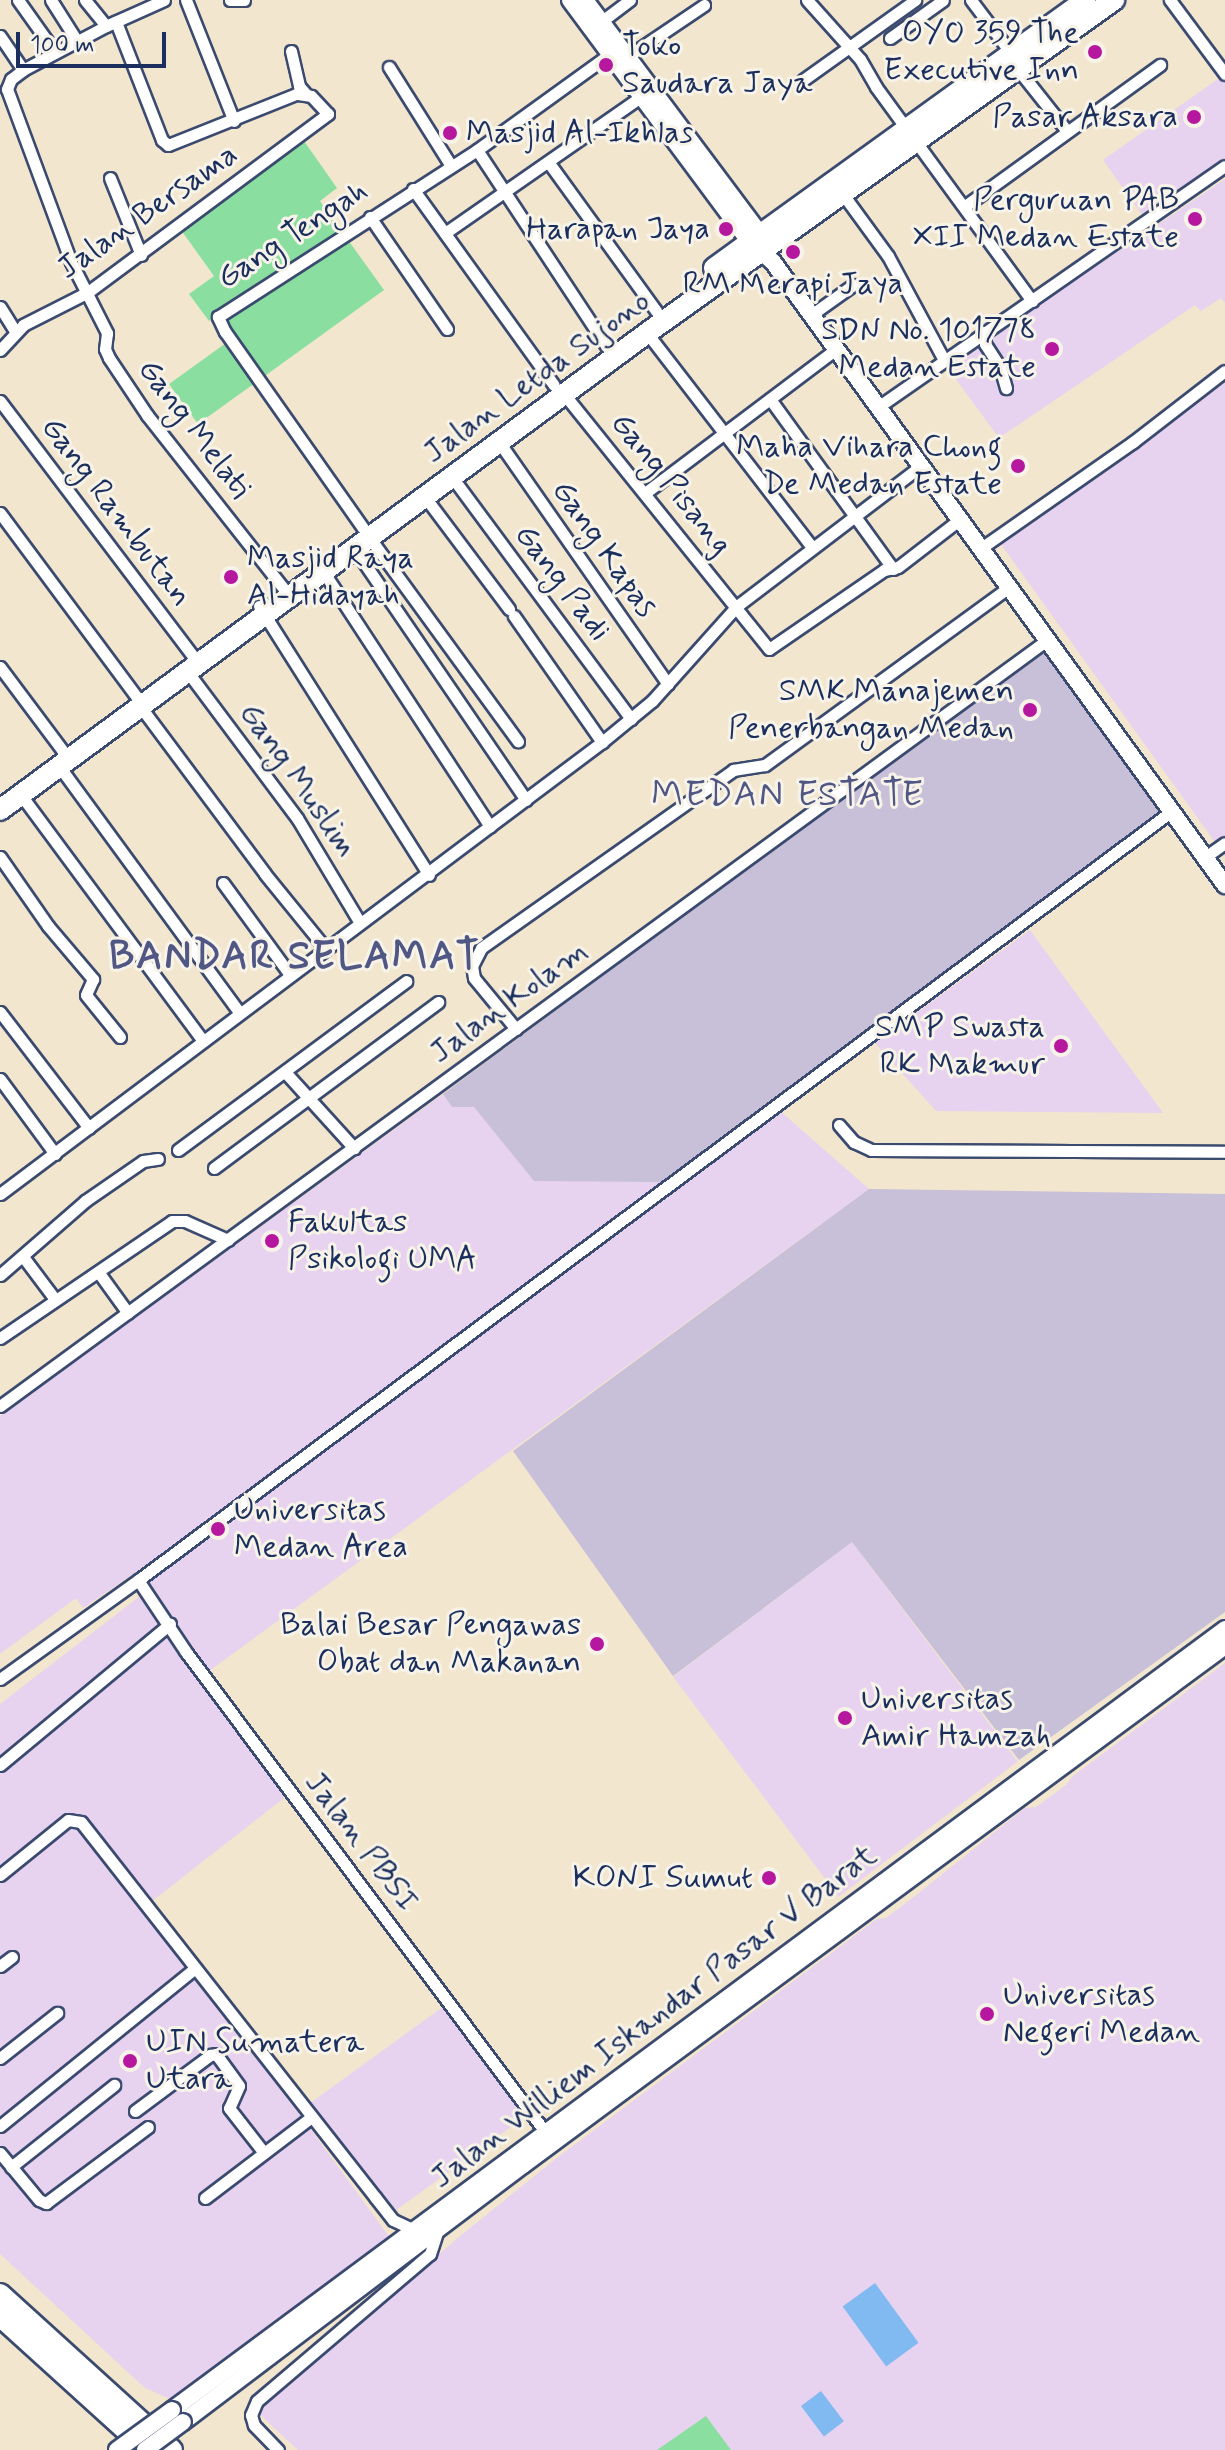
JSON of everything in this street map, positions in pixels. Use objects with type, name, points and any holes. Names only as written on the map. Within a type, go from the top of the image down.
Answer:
[{"type":"highway","name":"Jalan Letda Sujono","points":[[0,810],[10,795],[559,390],[647,333],[1014,60],[1086,0]]},
{"type":"highway","name":"Jalan Letda Sujono","points":[[1014,60],[1114,0]]},
{"type":"highway","name":"Jalan Letda Sujono","points":[[362,538],[425,497],[499,442],[607,347],[656,311],[762,247],[842,193],[912,133]]},
{"type":"highway","name":"Jalan Letda Sujono","points":[[262,610],[283,588],[321,567]]},
{"type":"highway","points":[[0,2294],[172,2450]]},
{"type":"highway","points":[[0,2316],[147,2450]]},
{"type":"street","points":[[18,0],[55,52]]},
{"type":"street","points":[[51,0],[77,41]]},
{"type":"street","points":[[85,0],[111,24],[164,143],[171,145],[234,121],[279,99],[306,94]]},
{"type":"street","points":[[0,36],[23,70],[164,0]]},
{"type":"street","points":[[186,0],[234,121]]},
{"type":"street","points":[[230,0],[244,0]]},
{"type":"street","points":[[570,0],[627,57],[1047,640],[1205,857],[1223,877]]},
{"type":"street","points":[[585,0],[610,54],[762,247]]},
{"type":"street","points":[[596,25],[630,0]]},
{"type":"street","points":[[807,0],[850,47],[1032,301]]},
{"type":"street","points":[[803,80],[915,0]]},
{"type":"street","points":[[890,38],[943,0]]},
{"type":"street","points":[[971,0],[1067,131]]},
{"type":"street","points":[[1170,0],[1225,74]]},
{"type":"street","points":[[627,57],[704,5]]},
{"type":"street","points":[[291,51],[299,86],[306,94]]},
{"type":"street","name":"Gang Tengah","points":[[362,538],[218,318],[477,150],[610,54]]},
{"type":"street","points":[[965,206],[1160,65]]},
{"type":"street","points":[[389,67],[451,166]]},
{"type":"street","name":"Gang Melati","points":[[23,70],[7,85],[9,98],[54,221],[107,333],[105,349],[109,358],[147,415],[283,588]]},
{"type":"street","name":"Jalan Bersama","points":[[0,350],[15,331],[38,315],[86,293],[141,255],[328,114],[306,94]]},
{"type":"street","points":[[445,233],[507,193],[641,97]]},
{"type":"street","points":[[477,150],[607,347]]},
{"type":"street","points":[[549,163],[656,311]]},
{"type":"street","points":[[878,407],[1225,166]]},
{"type":"street","points":[[110,178],[141,255]]},
{"type":"street","name":"Gang Pisang","points":[[413,189],[559,390],[737,606],[765,646],[771,649],[884,570],[893,569]]},
{"type":"street","points":[[842,193],[888,256],[944,360]]},
{"type":"street","points":[[370,217],[447,329]]},
{"type":"street","points":[[811,315],[853,285]]},
{"type":"street","points":[[0,307],[15,331]]},
{"type":"street","points":[[984,332],[985,344],[1000,367],[1006,388]]},
{"type":"street","points":[[647,333],[812,547]]},
{"type":"street","points":[[645,493],[836,349]]},
{"type":"street","points":[[981,548],[1133,442],[1225,371]]},
{"type":"street","points":[[770,399],[893,569],[960,519]]},
{"type":"street","name":"Gang Rambutan","points":[[0,401],[189,663]]},
{"type":"street","name":"Gang Kapas","points":[[499,442],[668,684]]},
{"type":"street","points":[[0,1194],[290,975],[429,875],[602,742],[668,684],[737,606],[921,466]]},
{"type":"street","name":"Gang Padi","points":[[452,477],[631,719]]},
{"type":"street","points":[[425,497],[512,612],[602,742]]},
{"type":"street","points":[[0,513],[265,874],[326,949]]},
{"type":"street","points":[[362,538],[518,741]]},
{"type":"street","points":[[362,538],[526,800]]},
{"type":"street","points":[[321,567],[490,826]]},
{"type":"street","points":[[516,1029],[472,973],[481,948],[733,770],[765,765],[1009,587]]},
{"type":"street","points":[[262,610],[342,743],[429,875]]},
{"type":"street","name":"Jalan Kolam","points":[[0,1406],[1047,640]]},
{"type":"street","name":"Gang Muslim","points":[[189,663],[297,818],[360,923]]},
{"type":"street","points":[[0,667],[240,1013]]},
{"type":"street","points":[[10,795],[203,1041]]},
{"type":"street","points":[[0,1679],[138,1580],[1172,811]]},
{"type":"street","points":[[1205,857],[1225,843]]},
{"type":"street","points":[[0,857],[48,926],[93,979],[86,995],[120,1037]]},
{"type":"street","points":[[223,883],[290,975]]},
{"type":"street","points":[[178,1150],[406,981]]},
{"type":"street","points":[[214,1168],[438,1002]]},
{"type":"street","points":[[0,1012],[89,1128]]},
{"type":"street","points":[[285,1072],[354,1148]]},
{"type":"street","points":[[0,1079],[55,1154]]},
{"type":"street","points":[[839,1125],[854,1142],[871,1150],[1225,1152]]},
{"type":"street","points":[[0,1275],[24,1258],[85,1201],[143,1161],[158,1159]]},
{"type":"street","points":[[0,1338],[54,1298],[70,1292],[172,1221],[185,1221],[228,1240]]},
{"type":"street","points":[[24,1258],[54,1298]]},
{"type":"street","points":[[99,1273],[128,1313]]},
{"type":"street","name":"Jalan PBSI","points":[[138,1580],[546,2133]]},
{"type":"street","points":[[0,1765],[170,1624]]},
{"type":"street","name":"Jalan Williem Iskandar Pasar V Barat","points":[[117,2450],[177,2416],[438,2229],[676,2044],[1173,1676],[1225,1629]]},
{"type":"street","name":"Jalan Williem Iskandar Pasar V Barat","points":[[1173,1676],[1225,1646]]},
{"type":"street","points":[[0,1875],[68,1820],[78,1819],[393,2220],[414,2230]]},
{"type":"street","points":[[0,1966],[12,1957]]},
{"type":"street","points":[[0,2126],[194,1969]]},
{"type":"street","points":[[0,2058],[57,2013]]},
{"type":"street","name":"Jalan Williem Iskandar Pasar V Barat","points":[[147,2450],[177,2416],[414,2230],[546,2133],[676,2044]]},
{"type":"street","points":[[135,2111],[210,2055],[216,2054],[239,2086],[229,2108],[264,2153]]},
{"type":"street","points":[[11,2167],[114,2085]]},
{"type":"street","points":[[205,2198],[310,2118]]},
{"type":"street","points":[[0,2153],[41,2203],[46,2203],[148,2127]]},
{"type":"street","points":[[278,2450],[254,2425],[251,2415],[257,2401],[430,2254],[438,2229]]},
{"type":"shaded area","name":"Pasar Aksara","points":[[1225,74],[1225,159],[1143,216],[1103,160]]},
{"type":"shaded area","name":"SDN No. 101778 Medan Estate","points":[[1225,179],[1225,303],[1221,298],[1201,311],[1195,305],[999,438],[947,367]]},
{"type":"shaded area","points":[[1225,370],[1225,856],[995,536]]},
{"type":"shaded area","points":[[1043,649],[1161,814],[665,1182],[534,1181],[474,1107],[452,1107],[443,1094]]},
{"type":"shaded area","points":[[1030,930],[1163,1113],[936,1111],[875,1043]]},
{"type":"shaded area","name":"Universitas Medan Area","points":[[443,1094],[452,1107],[474,1107],[534,1181],[771,1103],[869,1189],[201,1677],[288,1795],[147,1905],[390,2238],[173,2400],[145,2388],[0,2254],[0,1704],[148,1590],[136,1572],[83,1608],[76,1598],[0,1654],[0,1416]]},
{"type":"shaded area","points":[[869,1189],[1225,1194],[1225,1612],[1019,1760],[852,1542],[673,1676],[513,1451]]},
{"type":"shaded area","name":"Universitas Amir Hamzah","points":[[852,1542],[1017,1762],[839,1896],[673,1677]]},
{"type":"shaded area","name":"Universitas Negeri Medan","points":[[1225,1663],[1225,2450],[298,2450],[256,2411],[465,2232],[558,2157],[877,1919],[886,1918],[1025,1808],[1036,1807],[1066,1785],[1073,1776]]},
{"type":"shaded area","points":[[444,2006],[525,2117],[389,2216],[308,2105]]},
{"type":"green space","points":[[304,141],[337,188],[320,201],[384,290],[198,424],[169,384],[233,338],[216,316],[209,321],[189,294],[214,276],[181,230]]},
{"type":"green space","points":[[706,2416],[731,2450],[657,2450]]},
{"type":"water","points":[[875,2283],[918,2343],[886,2366],[843,2307]]},
{"type":"water","points":[[821,2391],[844,2421],[824,2436],[801,2406]]},
{"type":"place","name":"OYO 359 The Executive Inn","points":[[1095,52]]},
{"type":"place","name":"Toko Saudara Jaya","points":[[606,65]]},
{"type":"place","name":"Pasar Aksara","points":[[1194,117]]},
{"type":"place","name":"Masjid Al-Ikhlas","points":[[450,133]]},
{"type":"place","name":"Perguruan PAB XII Medan Estate","points":[[1195,219]]},
{"type":"place","name":"Harapan Jaya","points":[[726,229]]},
{"type":"place","name":"RM Merapi Jaya","points":[[793,252]]},
{"type":"place","name":"SDN No. 101778 Medan Estate","points":[[1052,349]]},
{"type":"place","name":"Maha Vihara Chong De Medan Estate","points":[[1018,466]]},
{"type":"place","name":"Masjid Raya Al-Hidayah","points":[[231,577]]},
{"type":"place","name":"SMK Manajemen Penerbangan Medan","points":[[1030,710]]},
{"type":"place","name":"SMP Swasta RK Makmur","points":[[1061,1046]]},
{"type":"place","name":"Fakultas Psikologi UMA","points":[[272,1241]]},
{"type":"place","name":"Universitas Medan Area","points":[[218,1529]]},
{"type":"place","name":"Balai Besar Pengawas Obat dan Makanan","points":[[597,1644]]},
{"type":"place","name":"Universitas Amir Hamzah","points":[[845,1718]]},
{"type":"place","name":"KONI Sumut","points":[[769,1878]]},
{"type":"place","name":"Universitas Negeri Medan","points":[[987,2014]]},
{"type":"place","name":"UIN Sumatera Utara","points":[[130,2061]]},
{"type":"district","name":"MEDAN ESTATE","points":[[788,796]]},
{"type":"district","name":"BANDAR SELAMAT","points":[[295,957]]}]
